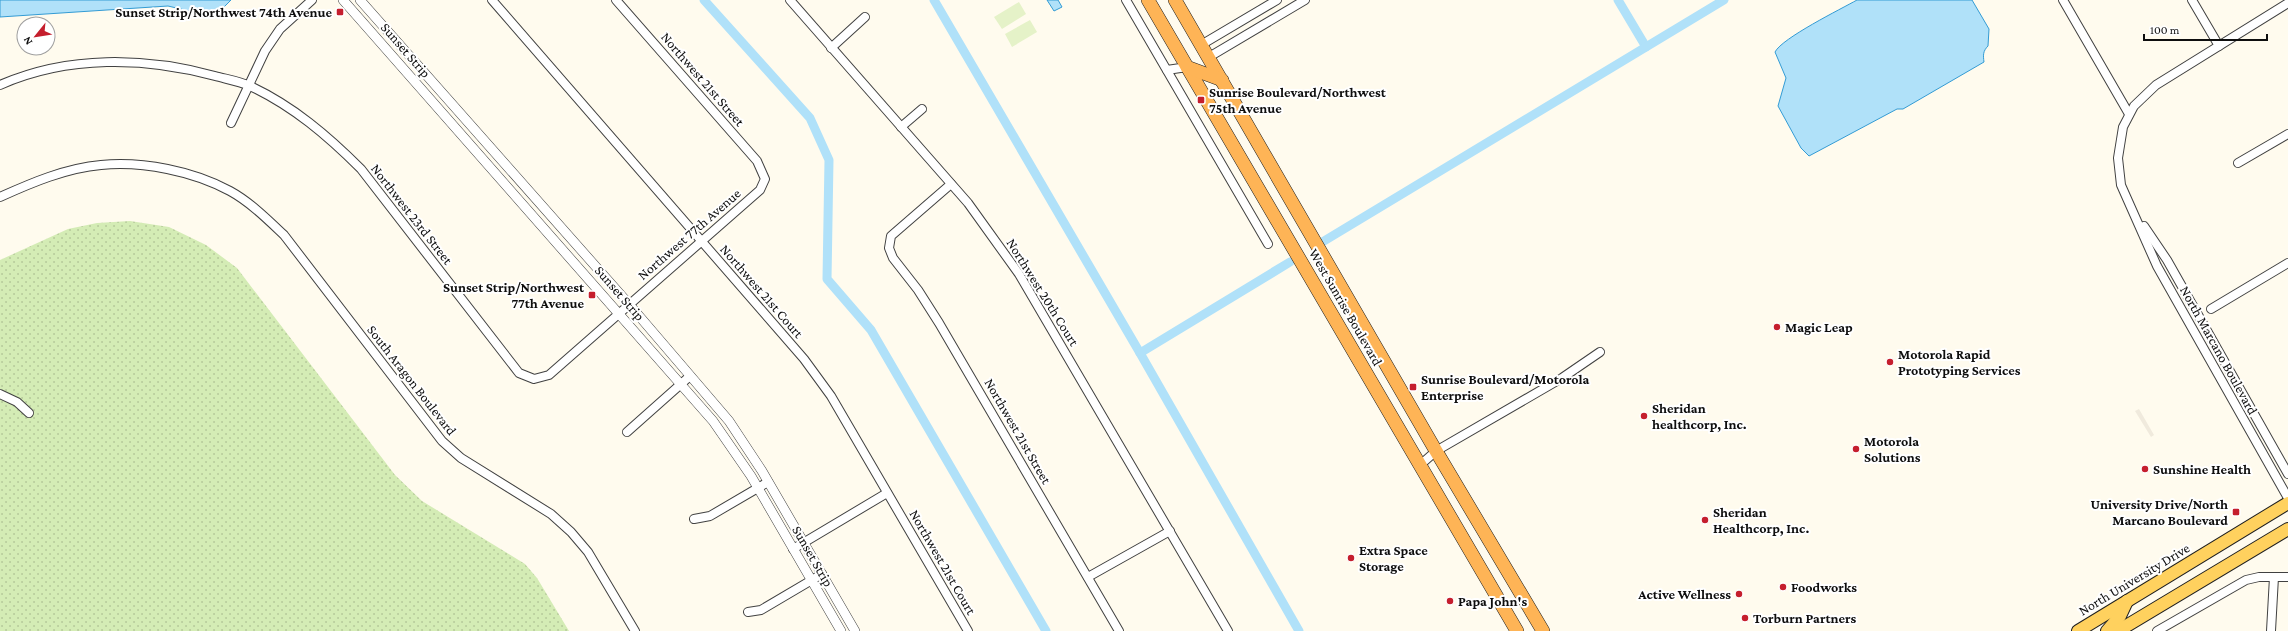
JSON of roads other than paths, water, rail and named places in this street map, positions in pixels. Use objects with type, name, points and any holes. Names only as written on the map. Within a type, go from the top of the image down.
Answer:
[{"type":"highway","name":"West Sunrise Boulevard","points":[[1148,0],[1516,631]]},
{"type":"highway","name":"West Sunrise Boulevard","points":[[1176,0],[1436,451],[1543,631]]},
{"type":"highway","points":[[1187,66],[1222,80]]},
{"type":"main road","name":"North University Drive","points":[[2078,631],[2288,503]]},
{"type":"main road","points":[[2118,631],[2288,529]]},
{"type":"main road","points":[[2107,631],[2120,616],[2126,601]]},
{"type":"street","points":[[231,123],[265,51],[280,29],[312,0]]},
{"type":"street","name":"Sunset Strip","points":[[344,0],[681,384],[721,432],[758,488],[841,631]]},
{"type":"street","name":"Sunset Strip","points":[[360,0],[628,303],[739,434],[855,631]]},
{"type":"street","name":"Northwest 21st Court","points":[[492,0],[818,377],[831,396],[968,631]]},
{"type":"street","name":"Northwest 21st Street","points":[[616,0],[757,161],[765,179]]},
{"type":"street","name":"Northwest 20th Court","points":[[790,0],[968,203],[1020,274],[1228,631]]},
{"type":"street","points":[[1126,0],[1268,244]]},
{"type":"street","points":[[1201,45],[1277,0]]},
{"type":"street","points":[[1209,57],[1305,0]]},
{"type":"street","points":[[2063,0],[2129,114]]},
{"type":"street","points":[[2192,0],[2219,46]]},
{"type":"street","name":"North Marcano Boulevard","points":[[2288,3],[2156,85],[2144,95],[2129,114],[2123,127],[2118,158],[2121,185],[2157,266],[2288,498]]},
{"type":"street","points":[[831,48],[865,17]]},
{"type":"street","name":"Northwest 23rd Street","points":[[0,85],[31,75],[85,63],[134,61],[178,66],[249,85],[300,115],[333,141],[361,169],[519,373],[534,379]]},
{"type":"street","points":[[1167,70],[1187,66]]},
{"type":"street","points":[[901,127],[922,109]]},
{"type":"street","points":[[2238,163],[2288,134]]},
{"type":"street","name":"South Aragon Boulevard","points":[[0,197],[66,172],[101,165],[142,165],[180,172],[230,191],[262,214],[284,235],[442,441],[461,458],[551,514],[571,532],[588,552],[635,631]]},
{"type":"street","name":"Northwest 77th Avenue","points":[[534,379],[549,375],[619,313],[628,303],[760,190],[765,179]]},
{"type":"street","name":"Northwest 21st Street","points":[[951,184],[891,236],[889,248],[893,258],[918,290],[939,323],[1119,631]]},
{"type":"street","name":"North Marcano Boulevard","points":[[2133,211],[2167,260],[2288,474]]},
{"type":"street","points":[[2211,310],[2288,263]]},
{"type":"street","points":[[1419,466],[1436,451],[1562,378],[1600,352]]},
{"type":"street","points":[[627,432],[690,376]]},
{"type":"street","points":[[0,394],[17,402],[29,413]]},
{"type":"street","points":[[694,520],[710,516],[768,482]]},
{"type":"street","points":[[793,549],[887,493]]},
{"type":"street","points":[[1088,577],[1170,531]]},
{"type":"street","points":[[748,612],[761,610],[822,574]]},
{"type":"street","points":[[2157,631],[2233,586],[2259,577],[2288,577]]},
{"type":"street","points":[[2271,631],[2274,577]]},
{"type":"water","points":[[0,0],[231,0],[224,7],[210,16],[168,6],[0,17]]},
{"type":"water","points":[[1047,0],[1058,0],[1062,7],[1054,11]]},
{"type":"water","points":[[1857,0],[1972,0],[1989,29],[1988,46],[1984,53],[1984,62],[1903,109],[1897,109],[1809,156],[1801,148],[1778,106],[1786,78],[1775,52],[1780,46],[1800,32]]},
{"type":"waterway","points":[[704,0],[810,118],[829,160],[827,279],[871,330],[1046,631]]},
{"type":"waterway","points":[[934,0],[1140,353],[1299,631]]},
{"type":"waterway","points":[[1618,0],[1646,47]]},
{"type":"waterway","points":[[1324,241],[1724,0]]},
{"type":"waterway","points":[[1140,353],[1290,262]]},
{"type":"place","name":"Sunset Strip/Northwest 74th Avenue","points":[[340,12]]},
{"type":"place","name":"Sunrise Boulevard/Northwest 75th Avenue","points":[[1201,100]]},
{"type":"place","name":"Sunset Strip/Northwest 77th Avenue","points":[[592,295]]},
{"type":"place","name":"Magic Leap","points":[[1777,327]]},
{"type":"place","name":"Motorola Rapid Prototyping Services","points":[[1890,362]]},
{"type":"place","name":"Sunrise Boulevard/Motorola Enterprise","points":[[1413,387]]},
{"type":"place","name":"Sheridan healthcorp, Inc.","points":[[1644,416]]},
{"type":"place","name":"Motorola Solutions","points":[[1856,449]]},
{"type":"place","name":"Sunshine Health","points":[[2145,469]]},
{"type":"place","name":"University Drive/North Marcano Boulevard","points":[[2236,512]]},
{"type":"place","name":"Sheridan Healthcorp, Inc.","points":[[1705,520]]},
{"type":"place","name":"Extra Space Storage","points":[[1351,558]]},
{"type":"place","name":"Foodworks","points":[[1783,587]]},
{"type":"place","name":"Active Wellness","points":[[1739,594]]},
{"type":"place","name":"Papa John's","points":[[1450,601]]},
{"type":"place","name":"Torburn Partners","points":[[1745,618]]}]
